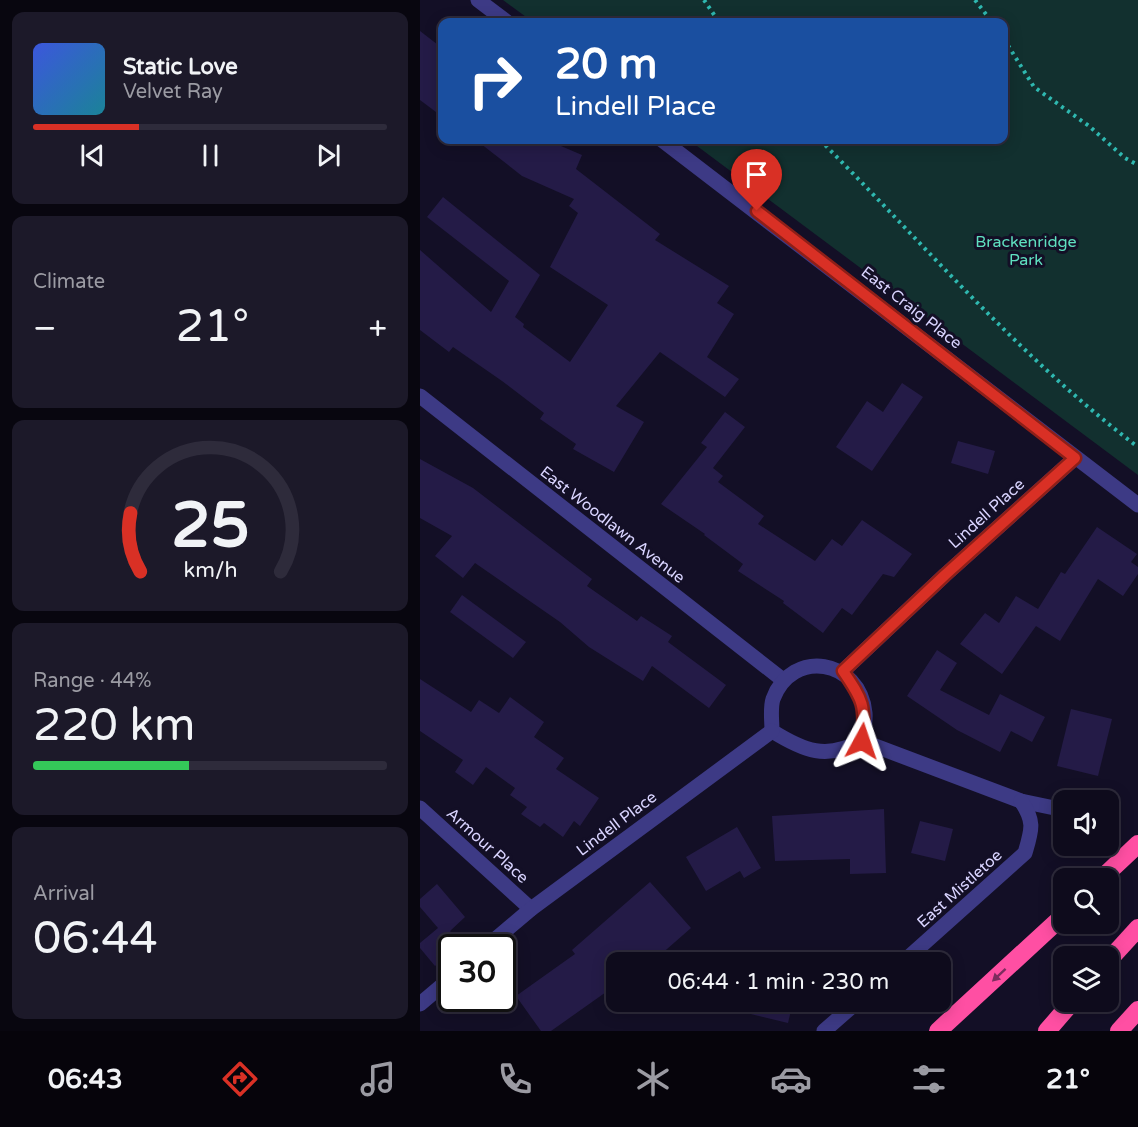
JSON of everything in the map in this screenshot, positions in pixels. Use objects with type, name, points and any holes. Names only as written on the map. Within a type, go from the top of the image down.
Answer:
[{"type":"highway","points":[[1113,868],[1138,844]]},
{"type":"highway","points":[[938,1031],[1053,925]]},
{"type":"highway","points":[[1119,949],[1138,928]]},
{"type":"highway","points":[[1119,1031],[1138,1010]]},
{"type":"highway","points":[[1047,1031],[1063,1012]]},
{"type":"street","points":[[478,0],[502,18]]},
{"type":"street","name":"East Craig Place","points":[[667,144],[833,268],[1138,505]]},
{"type":"street","name":"East Woodlawn Avenue","points":[[420,396],[783,680]]},
{"type":"street","name":"Lindell Place","points":[[843,671],[1075,458]]},
{"type":"street","points":[[862,741],[866,713],[858,692],[843,671],[811,665],[783,680],[772,700],[771,731],[795,745],[818,752],[844,751],[862,741],[1021,801],[1053,808]]},
{"type":"street","name":"Lindell Place","points":[[502,934],[531,909],[771,731]]},
{"type":"street","name":"East Mistletoe","points":[[914,952],[1025,853],[1031,832],[1031,816],[1021,801]]},
{"type":"street","name":"Armour Place","points":[[420,808],[531,909]]},
{"type":"street","points":[[420,1004],[438,989]]},
{"type":"street","points":[[824,1031],[846,1012]]},
{"type":"path","points":[[704,0],[716,18]]},
{"type":"path","points":[[975,0],[989,18]]},
{"type":"path","points":[[1008,45],[1034,87],[1089,126],[1125,158],[1138,165]]},
{"type":"path","points":[[824,144],[948,274],[1072,395],[1138,447]]},
{"type":"green space","name":"Brackenridge Park","points":[[503,0],[1138,0],[1138,475],[694,144],[1008,144],[1008,18],[528,18]]},
{"type":"building","points":[[420,31],[438,45],[438,109],[436,112],[420,100]]},
{"type":"building","points":[[481,144],[556,144],[582,155],[576,169],[660,234],[655,240],[729,286],[717,303],[734,314],[707,357],[739,379],[725,397],[660,352],[616,406],[644,422],[614,472],[573,449],[576,444],[540,419],[544,413],[502,381],[453,347],[449,352],[420,330],[420,250],[491,312],[509,281],[427,217],[443,197],[540,275],[515,317],[524,324],[523,327],[570,362],[608,305],[550,267],[578,213],[569,206],[574,199],[522,176]]},
{"type":"building","points":[[902,383],[923,397],[872,471],[836,447],[867,401],[883,412]]},
{"type":"building","points":[[725,412],[745,427],[713,468],[723,476],[718,482],[764,516],[758,524],[815,561],[832,539],[842,546],[862,520],[912,554],[894,577],[883,574],[852,615],[842,608],[823,633],[783,603],[784,601],[738,571],[743,564],[661,504],[707,447],[701,443]]},
{"type":"building","points":[[958,441],[995,451],[988,474],[951,463]]},
{"type":"building","points":[[420,459],[473,488],[592,579],[587,586],[637,621],[641,616],[672,636],[668,642],[726,685],[709,708],[652,666],[643,681],[589,647],[560,622],[475,563],[463,578],[435,556],[452,536],[420,518]]},
{"type":"building","points":[[1097,527],[1137,554],[1131,562],[1138,567],[1138,574],[1123,596],[1098,579],[1060,641],[1036,626],[1002,674],[960,644],[985,613],[999,623],[1016,596],[1038,609],[1061,572],[1065,574]]},
{"type":"building","points":[[462,595],[526,642],[513,658],[450,612]]},
{"type":"building","points":[[937,650],[957,663],[940,690],[989,715],[1000,694],[1045,717],[1032,742],[1011,731],[1000,752],[957,730],[907,696]]},
{"type":"building","points":[[420,679],[471,712],[479,700],[499,713],[510,697],[544,722],[534,737],[564,758],[556,769],[599,798],[580,826],[574,821],[563,837],[544,823],[540,827],[521,814],[527,807],[510,795],[515,788],[486,767],[473,785],[455,772],[463,760],[420,731]]},
{"type":"building","points":[[1071,709],[1112,719],[1098,776],[1057,766]]},
{"type":"building","points":[[884,809],[886,873],[850,874],[850,859],[775,861],[772,816]]},
{"type":"building","points":[[920,821],[953,829],[945,861],[911,853]]},
{"type":"building","points":[[737,827],[761,868],[744,878],[740,871],[706,891],[686,857]]},
{"type":"building","points":[[650,882],[691,928],[664,952],[606,952],[606,992],[551,1031],[541,1031],[516,996],[575,954],[572,950]]},
{"type":"building","points":[[437,884],[465,917],[450,931],[453,934],[438,934],[438,963],[435,966],[420,948],[420,943],[438,928],[420,907],[420,899]]},
{"type":"building","points":[[742,1012],[791,1012],[788,1023]]},
{"type":"route","points":[[757,211],[1075,458],[843,671],[858,692],[866,713],[862,741]]}]
